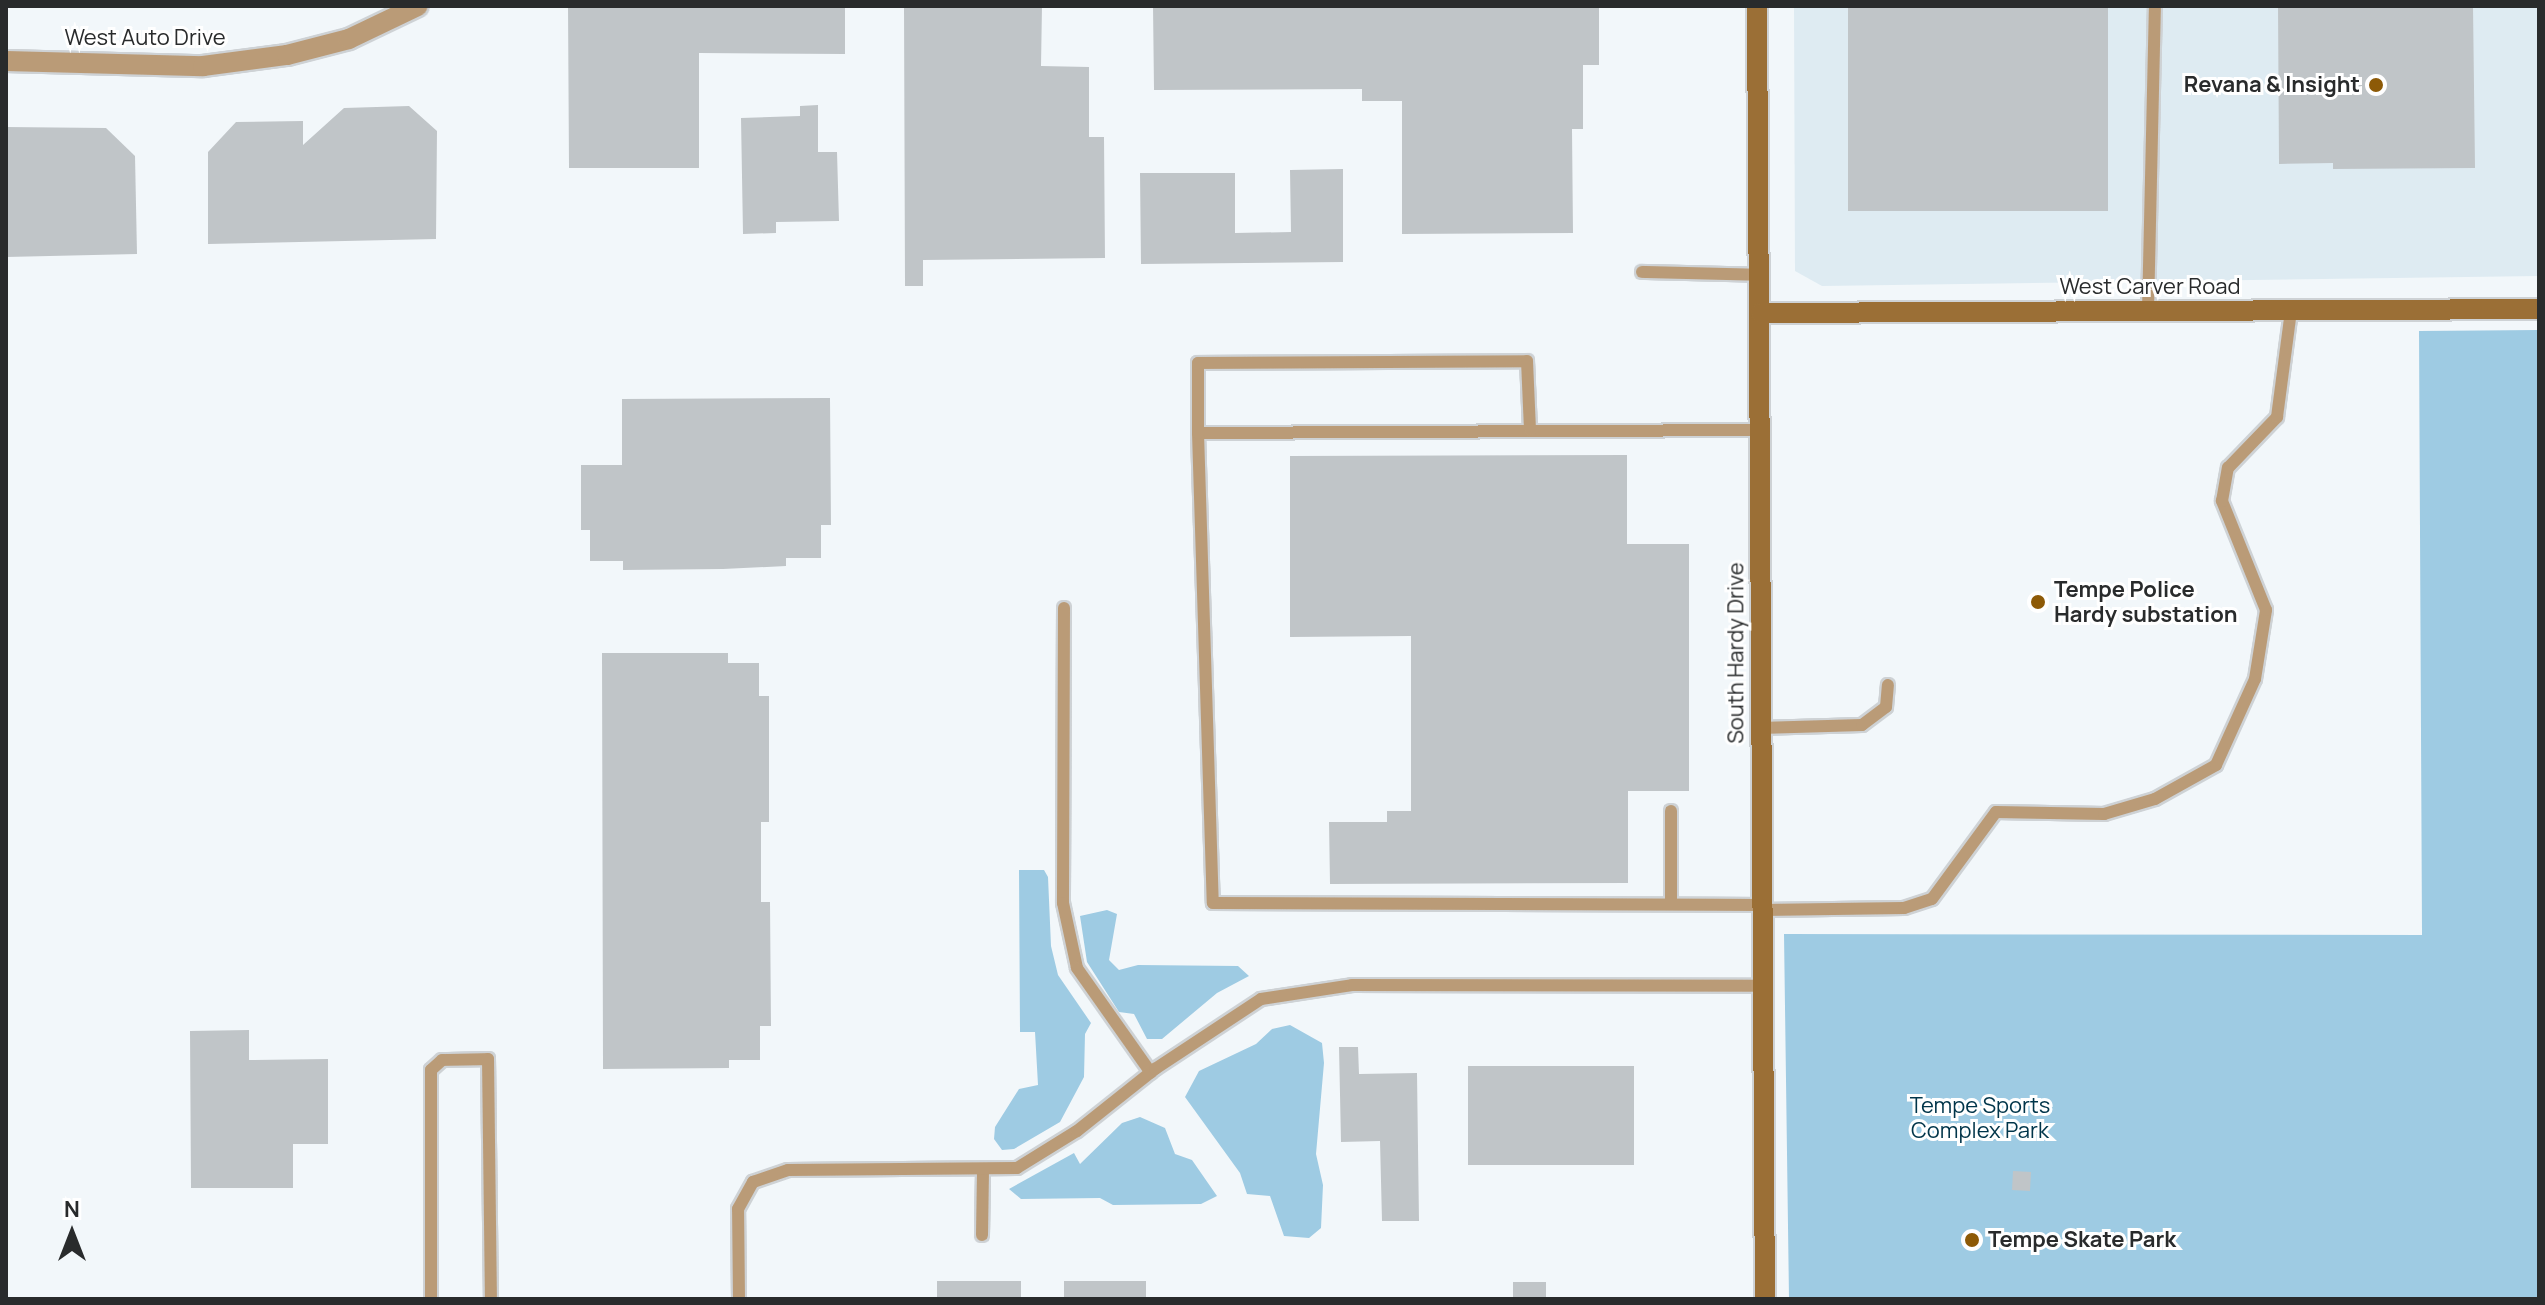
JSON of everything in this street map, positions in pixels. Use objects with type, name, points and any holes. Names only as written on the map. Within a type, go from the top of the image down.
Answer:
[{"type":"street","name":"West Auto Drive","points":[[6,61],[203,66],[287,55],[349,39],[418,6]]},
{"type":"street","name":"South Hardy Drive","points":[[1757,6],[1765,1299]]},
{"type":"street","name":"West Carver Road","points":[[1761,313],[2539,309]]},
{"type":"lane","points":[[2148,311],[2155,6]]},
{"type":"lane","points":[[1642,272],[1761,275]]},
{"type":"lane","points":[[1530,430],[1527,361],[1198,363],[1213,903],[1904,908],[1932,899],[1996,812],[2104,814],[2155,799],[2216,765],[2255,679],[2266,610],[2222,501],[2228,468],[2277,417],[2291,310]]},
{"type":"lane","points":[[1198,433],[1758,430]]},
{"type":"lane","points":[[1064,608],[1063,903],[1077,968],[1151,1073]]},
{"type":"lane","points":[[1760,728],[1862,725],[1886,707],[1888,685]]},
{"type":"lane","points":[[1671,811],[1671,904]]},
{"type":"lane","points":[[739,1299],[738,1209],[753,1182],[788,1170],[1017,1168],[1077,1131],[1151,1073],[1261,999],[1352,985],[1762,986]]},
{"type":"lane","points":[[431,1299],[431,1070],[442,1060],[473,1059],[488,1059],[491,1299]]},
{"type":"lane","points":[[982,1235],[983,1170]]},
{"type":"shaded area","points":[[1794,6],[2539,6],[2539,276],[1822,286],[1795,271]]},
{"type":"green space","name":"Tempe Sports Complex Park","points":[[2539,330],[2539,1299],[1789,1299],[1784,934],[2422,935],[2419,331]]},
{"type":"green space","points":[[1019,870],[1044,870],[1048,877],[1051,946],[1058,975],[1091,1023],[1085,1034],[1084,1077],[1060,1122],[1014,1149],[1002,1150],[994,1139],[995,1127],[1019,1089],[1038,1085],[1035,1032],[1020,1032]]},
{"type":"green space","points":[[1107,910],[1117,914],[1109,960],[1119,970],[1138,965],[1238,966],[1249,976],[1217,993],[1162,1039],[1147,1039],[1134,1014],[1119,1012],[1087,962],[1080,916]]},
{"type":"green space","points":[[1290,1025],[1322,1043],[1324,1063],[1316,1154],[1323,1185],[1321,1228],[1309,1238],[1284,1236],[1270,1196],[1247,1194],[1240,1173],[1185,1097],[1199,1071],[1256,1044],[1272,1029]]},
{"type":"green space","points":[[1140,1117],[1165,1128],[1175,1154],[1192,1160],[1217,1196],[1201,1204],[1113,1205],[1100,1198],[1021,1199],[1009,1189],[1074,1153],[1080,1164],[1122,1123]]},
{"type":"building","points":[[568,6],[845,6],[845,54],[699,53],[699,168],[569,168]]},
{"type":"building","points":[[904,6],[1042,6],[1041,66],[1089,67],[1089,137],[1104,137],[1105,258],[923,260],[923,286],[905,286]]},
{"type":"building","points":[[1153,6],[1599,6],[1599,65],[1583,65],[1583,129],[1572,129],[1573,233],[1402,234],[1402,101],[1362,101],[1362,89],[1154,90]]},
{"type":"building","points":[[1848,6],[2108,6],[2108,211],[1848,211]]},
{"type":"building","name":"Revana & Insight","points":[[2278,6],[2473,6],[2475,168],[2333,169],[2333,163],[2279,164]]},
{"type":"building","points":[[818,105],[818,152],[837,152],[839,221],[776,222],[776,233],[743,234],[741,118],[800,116],[800,106]]},
{"type":"building","points":[[409,106],[437,131],[436,239],[208,244],[208,152],[236,122],[303,121],[303,145],[344,108]]},
{"type":"building","points":[[6,127],[106,128],[135,156],[137,254],[6,257]]},
{"type":"building","points":[[1343,169],[1343,262],[1141,264],[1140,173],[1235,173],[1235,233],[1291,232],[1290,170]]},
{"type":"building","points":[[830,398],[831,525],[821,525],[821,558],[786,558],[786,566],[723,569],[623,570],[623,561],[590,561],[590,530],[581,530],[581,465],[622,465],[622,399]]},
{"type":"building","points":[[1627,455],[1627,544],[1689,544],[1689,791],[1628,791],[1628,883],[1330,884],[1329,822],[1387,822],[1387,811],[1411,811],[1411,636],[1290,637],[1290,456]]},
{"type":"building","points":[[602,653],[728,653],[728,663],[759,663],[759,696],[769,696],[769,822],[761,822],[761,902],[770,902],[771,1026],[760,1026],[760,1060],[729,1060],[729,1068],[603,1069]]},
{"type":"building","points":[[249,1030],[249,1060],[328,1059],[328,1144],[293,1144],[293,1188],[191,1188],[190,1031]]},
{"type":"building","points":[[1339,1047],[1358,1047],[1359,1074],[1417,1073],[1419,1221],[1382,1221],[1380,1141],[1341,1142]]},
{"type":"building","points":[[1468,1066],[1634,1066],[1634,1165],[1468,1165]]},
{"type":"building","points":[[2013,1171],[2031,1172],[2030,1191],[2012,1190]]},
{"type":"building","points":[[937,1281],[1021,1281],[1021,1299],[937,1299]]},
{"type":"building","points":[[1064,1281],[1146,1281],[1146,1299],[1064,1299]]},
{"type":"building","points":[[1513,1282],[1546,1282],[1546,1299],[1513,1299]]},
{"type":"place","name":"Revana & Insight","points":[[2376,85]]},
{"type":"place","name":"Tempe Police Hardy substation","points":[[2038,602]]},
{"type":"place","name":"Tempe Skate Park","points":[[1972,1240]]}]
